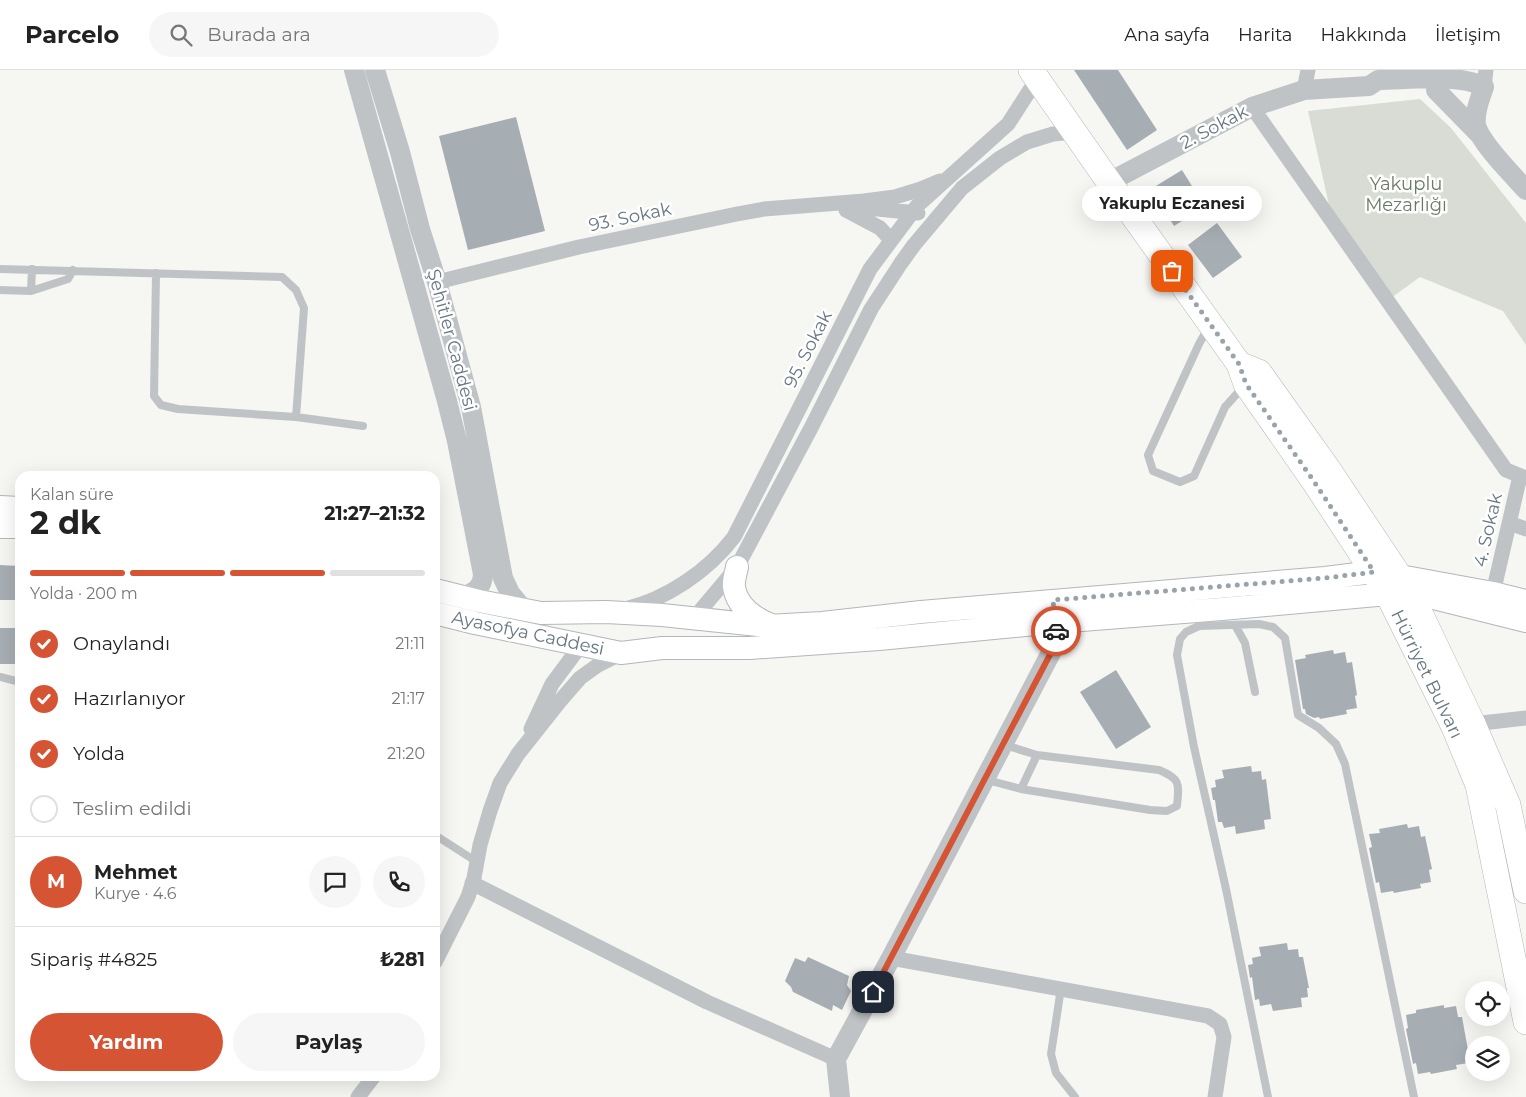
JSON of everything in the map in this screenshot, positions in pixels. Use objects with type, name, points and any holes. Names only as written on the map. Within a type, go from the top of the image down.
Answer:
[{"type":"main road","name":"Hürriyet Bulvarı","points":[[1034,74],[1210,324],[1374,572],[1399,587],[1478,785],[1526,1022]]},
{"type":"main road","name":"Hürriyet Bulvarı","points":[[1243,374],[1259,372],[1399,587],[1473,724],[1508,805],[1520,835],[1526,891]]},
{"type":"main road","points":[[0,507],[15,508]]},
{"type":"main road","points":[[0,527],[15,527]]},
{"type":"main road","points":[[737,567],[734,586],[737,597],[743,607],[757,619],[774,626]]},
{"type":"main road","points":[[1054,611],[1374,572]]},
{"type":"main road","points":[[1399,587],[1526,620]]},
{"type":"main road","points":[[440,591],[542,613],[629,613],[774,626],[822,623],[921,612],[1222,609],[1399,587],[1493,593],[1526,601]]},
{"type":"main road","name":"Ayasofya Caddesi","points":[[440,614],[581,644],[634,651],[760,648],[879,639],[1054,611]]},
{"type":"main road","points":[[581,644],[588,620],[593,616],[606,612]]},
{"type":"main road","points":[[629,613],[650,620],[654,626],[653,635],[648,643],[634,651]]},
{"type":"main road","points":[[634,651],[667,643],[694,618]]},
{"type":"street","name":"Şehitler Caddesi","points":[[354,70],[452,420],[477,490],[503,578],[510,593],[523,609]]},
{"type":"street","name":"Şehitler Caddesi","points":[[375,70],[400,152],[471,407],[483,582],[475,592],[464,597]]},
{"type":"street","points":[[1304,90],[1308,70]]},
{"type":"street","name":"95. Sokak","points":[[606,612],[627,608],[669,592],[710,563],[725,549],[734,537],[870,269],[918,206],[1008,124],[1034,74]]},
{"type":"street","points":[[1438,79],[1470,95],[1478,93],[1485,78]]},
{"type":"street","points":[[1483,138],[1476,126],[1476,115],[1485,78]]},
{"type":"street","points":[[1485,78],[1486,109],[1492,129],[1526,176]]},
{"type":"street","points":[[1438,79],[1526,190]]},
{"type":"street","name":"2. Sokak","points":[[1109,182],[1252,107],[1304,90],[1369,86],[1378,80],[1438,79]]},
{"type":"street","points":[[1252,107],[1506,470],[1523,477]]},
{"type":"street","points":[[694,618],[737,567],[812,426],[871,309],[901,263],[962,188],[1000,158],[1027,142],[1053,134],[1075,132]]},
{"type":"street","points":[[379,158],[400,152]]},
{"type":"street","points":[[833,203],[895,196],[921,190],[949,177]]},
{"type":"street","points":[[833,203],[874,210],[912,213],[943,210]]},
{"type":"street","points":[[833,203],[880,228],[891,240]]},
{"type":"street","name":"93. Sokak","points":[[437,282],[579,247],[737,214],[764,209],[833,203]]},
{"type":"street","points":[[400,235],[420,228]]},
{"type":"street","points":[[844,318],[861,328]]},
{"type":"street","name":"4. Sokak","points":[[1493,593],[1509,524],[1523,477]]},
{"type":"street","points":[[1509,524],[1526,528]]},
{"type":"street","points":[[840,1097],[836,1059],[892,958],[1054,647],[1056,634],[1054,611]]},
{"type":"street","points":[[523,746],[552,684],[581,644]]},
{"type":"street","points":[[440,952],[468,898],[490,811],[500,783],[523,746],[580,678],[598,665],[634,651]]},
{"type":"street","points":[[1473,724],[1526,718]]},
{"type":"street","points":[[472,883],[707,1002],[836,1059]]},
{"type":"street","points":[[892,958],[1208,1016],[1220,1024],[1224,1037],[1215,1097]]},
{"type":"street","points":[[358,1097],[370,1081]]},
{"type":"lane","points":[[0,268],[282,276],[296,290],[304,308],[296,417]]},
{"type":"lane","points":[[31,291],[32,269]]},
{"type":"lane","points":[[0,290],[31,291],[68,278],[73,270]]},
{"type":"lane","points":[[156,273],[154,396],[161,405],[178,409],[296,417],[363,426]]},
{"type":"lane","points":[[1210,324],[1148,455],[1153,471],[1180,482],[1194,476],[1243,374]]},
{"type":"lane","points":[[1268,1097],[1226,889],[1194,747],[1177,655],[1180,639],[1186,632],[1200,626],[1259,624],[1273,627],[1285,638],[1298,715],[1319,728],[1336,744],[1345,764],[1414,1097]]},
{"type":"lane","points":[[1235,625],[1245,643],[1254,692]]},
{"type":"lane","points":[[0,677],[15,681]]},
{"type":"lane","points":[[985,780],[1021,789],[1150,810],[1168,811],[1177,806],[1179,786],[1172,775],[1159,770],[1037,755],[1003,744]]},
{"type":"lane","points":[[1021,789],[1037,755]]},
{"type":"lane","points":[[440,838],[477,862]]},
{"type":"lane","points":[[1061,988],[1051,1054],[1056,1073],[1075,1097]]},
{"type":"green space","name":"Yakuplu Mezarlığı","points":[[1420,99],[1451,128],[1526,223],[1526,345],[1503,311],[1420,277],[1391,298],[1333,223],[1308,111]]},
{"type":"building","points":[[1074,70],[1118,70],[1157,130],[1127,150]]},
{"type":"building","points":[[516,117],[545,231],[468,250],[439,136]]},
{"type":"building","points":[[1182,170],[1205,207],[1174,226],[1151,189]]},
{"type":"building","points":[[1217,223],[1242,257],[1213,278],[1188,245]]},
{"type":"building","points":[[0,565],[15,566],[15,600],[0,600]]},
{"type":"building","points":[[0,628],[15,628],[15,664],[0,664]]},
{"type":"building","points":[[1333,650],[1334,654],[1345,652],[1347,663],[1352,662],[1357,708],[1346,710],[1347,714],[1320,719],[1319,717],[1314,718],[1306,714],[1305,709],[1303,709],[1295,660],[1306,658],[1305,655]]},
{"type":"building","points":[[1116,670],[1151,727],[1116,749],[1080,692]]},
{"type":"building","points":[[1251,766],[1252,772],[1261,771],[1262,780],[1266,779],[1271,819],[1264,820],[1265,829],[1236,834],[1235,826],[1224,828],[1222,822],[1218,822],[1211,788],[1216,787],[1215,780],[1224,778],[1222,770]]},
{"type":"building","points":[[1407,824],[1408,828],[1419,826],[1421,837],[1425,836],[1432,869],[1429,870],[1431,882],[1420,884],[1421,888],[1394,893],[1393,891],[1381,893],[1379,882],[1376,883],[1369,848],[1372,847],[1369,834],[1380,833],[1379,829]]},
{"type":"building","points":[[1287,943],[1288,950],[1298,949],[1299,957],[1303,957],[1309,988],[1307,988],[1308,997],[1301,998],[1302,1007],[1273,1011],[1271,1004],[1260,1006],[1259,999],[1255,1000],[1252,977],[1250,978],[1248,965],[1253,964],[1252,958],[1261,956],[1259,947]]},
{"type":"building","points":[[808,957],[849,976],[847,985],[851,991],[842,1010],[833,1005],[832,1011],[793,992],[785,981],[795,958],[805,962]]},
{"type":"building","points":[[1444,1005],[1444,1008],[1456,1006],[1458,1017],[1462,1017],[1465,1036],[1465,1064],[1456,1065],[1457,1069],[1431,1074],[1430,1072],[1418,1074],[1416,1063],[1413,1064],[1406,1029],[1408,1028],[1406,1015],[1416,1013],[1416,1010]]},
{"type":"way so far","points":[[1056,631],[1053,600],[1325,578],[1374,572],[1246,384],[1239,364],[1172,271]]},
{"type":"place","name":"Yakuplu Eczanesi","points":[[1172,271]]},
{"type":"route","points":[[873,992],[1054,647],[1056,631]]}]
